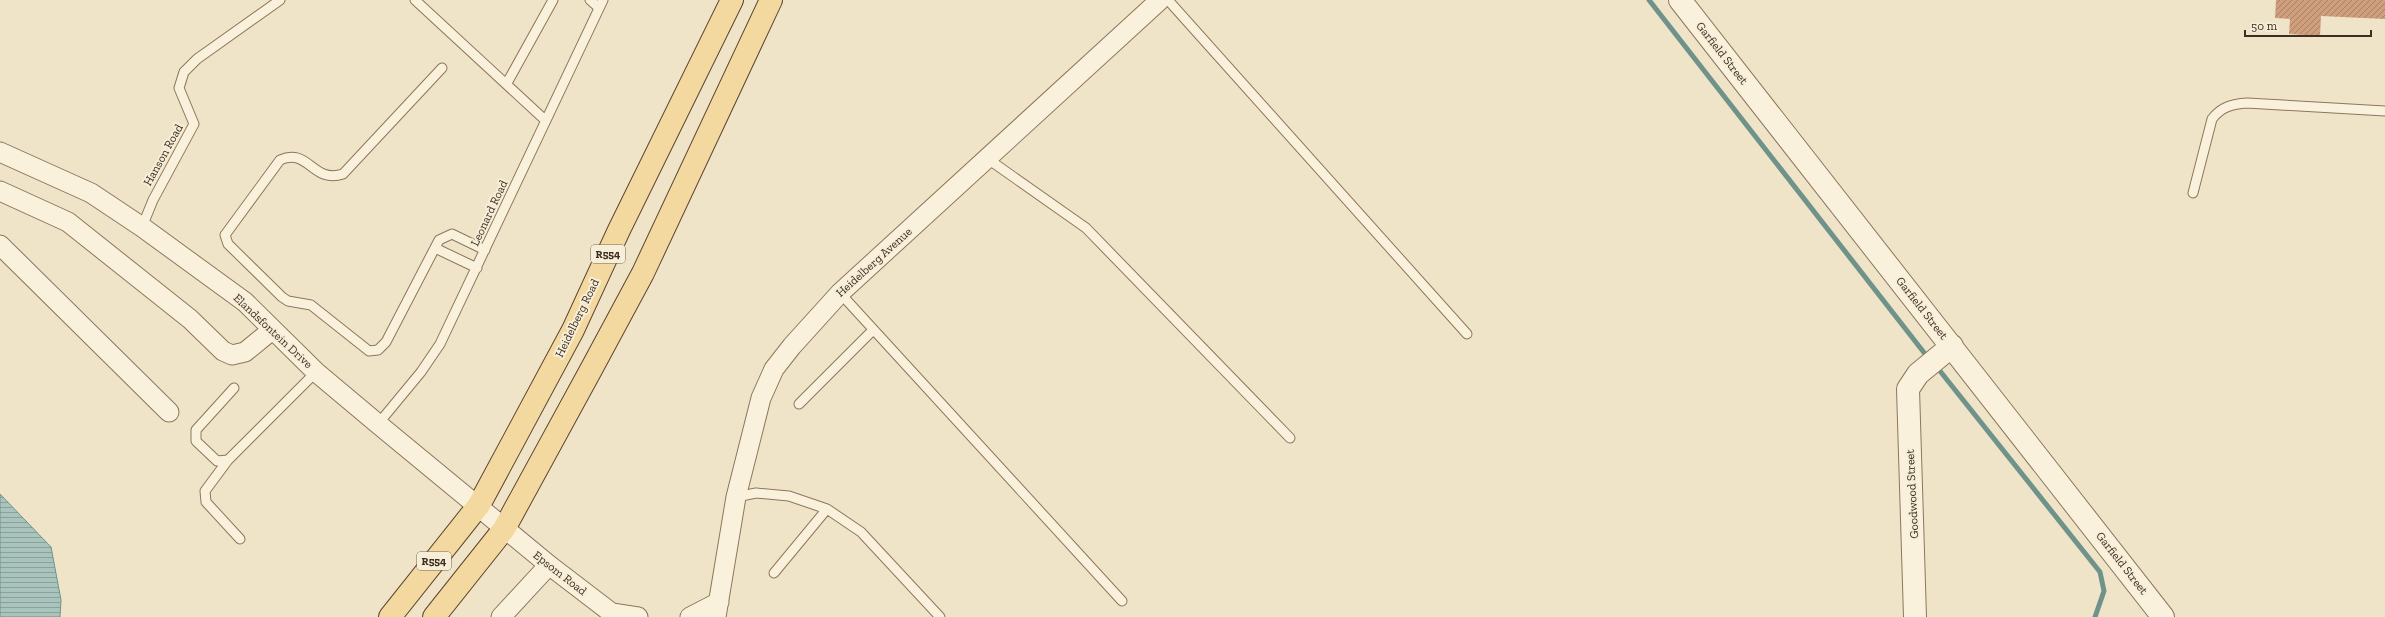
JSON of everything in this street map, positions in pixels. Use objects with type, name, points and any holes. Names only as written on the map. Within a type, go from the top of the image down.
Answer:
[{"type":"main road","name":"Heidelberg Road","points":[[390,617],[479,505],[573,330],[619,230],[732,0]]},
{"type":"main road","name":"R554","points":[[434,617],[504,529],[643,273],[770,0]]},
{"type":"street","name":"Heidelberg Avenue","points":[[690,617],[718,609],[736,497],[761,398],[774,369],[816,317],[840,293],[1160,0]]},
{"type":"street","name":"Garfield Street","points":[[1680,0],[2163,617]]},
{"type":"street","name":"Elandsfontein Drive","points":[[0,152],[91,193],[142,227],[245,302],[316,372],[479,505],[504,529]]},
{"type":"street","points":[[0,191],[68,222],[190,319],[223,351],[232,355],[245,352],[272,330]]},
{"type":"street","points":[[0,246],[169,412]]},
{"type":"street","name":"Goodwood Street","points":[[1915,617],[1914,529],[1907,412],[1908,389],[1918,374],[1952,346]]},
{"type":"street","name":"Epsom Road","points":[[504,529],[615,615]]},
{"type":"street","points":[[501,617],[549,565]]},
{"type":"street","points":[[615,615],[638,617]]},
{"type":"lane","name":"Hanson Road","points":[[142,227],[153,200],[194,124],[179,88],[184,72],[197,59],[280,0]]},
{"type":"lane","points":[[415,0],[507,83],[545,120]]},
{"type":"lane","points":[[507,83],[553,0]]},
{"type":"lane","points":[[590,0],[601,4]]},
{"type":"lane","points":[[1168,0],[1467,334]]},
{"type":"lane","name":"Leonard Road","points":[[378,424],[421,372],[440,344],[601,4]]},
{"type":"lane","points":[[442,68],[343,174],[333,177],[325,176],[298,157],[289,156],[280,160],[225,235],[228,244],[282,297],[288,301],[311,305],[369,351],[378,350],[386,342],[439,240],[452,234],[485,250]]},
{"type":"lane","points":[[2193,193],[2212,119],[2216,114],[2231,104],[2247,103],[2385,111]]},
{"type":"lane","points":[[988,159],[1086,228],[1290,438]]},
{"type":"lane","points":[[435,248],[477,268]]},
{"type":"lane","points":[[840,293],[872,330],[1122,602]]},
{"type":"lane","points":[[799,404],[872,330]]},
{"type":"lane","points":[[240,539],[206,502],[204,496],[206,491],[228,460],[316,372]]},
{"type":"lane","points":[[228,460],[217,461],[196,442],[195,436],[196,430],[234,388]]},
{"type":"lane","points":[[736,497],[756,493],[788,496],[827,509],[861,532],[940,617]]},
{"type":"lane","points":[[774,573],[827,509]]},
{"type":"water","points":[[0,494],[51,547],[61,600],[60,617],[0,617]]},
{"type":"building","points":[[2276,0],[2385,0],[2385,19],[2321,16],[2320,36],[2289,34],[2290,19],[2275,18]]},
{"type":"waterway","points":[[1649,0],[1929,359]]},
{"type":"waterway","points":[[1936,366],[2100,572],[2104,591],[2095,617]]}]
